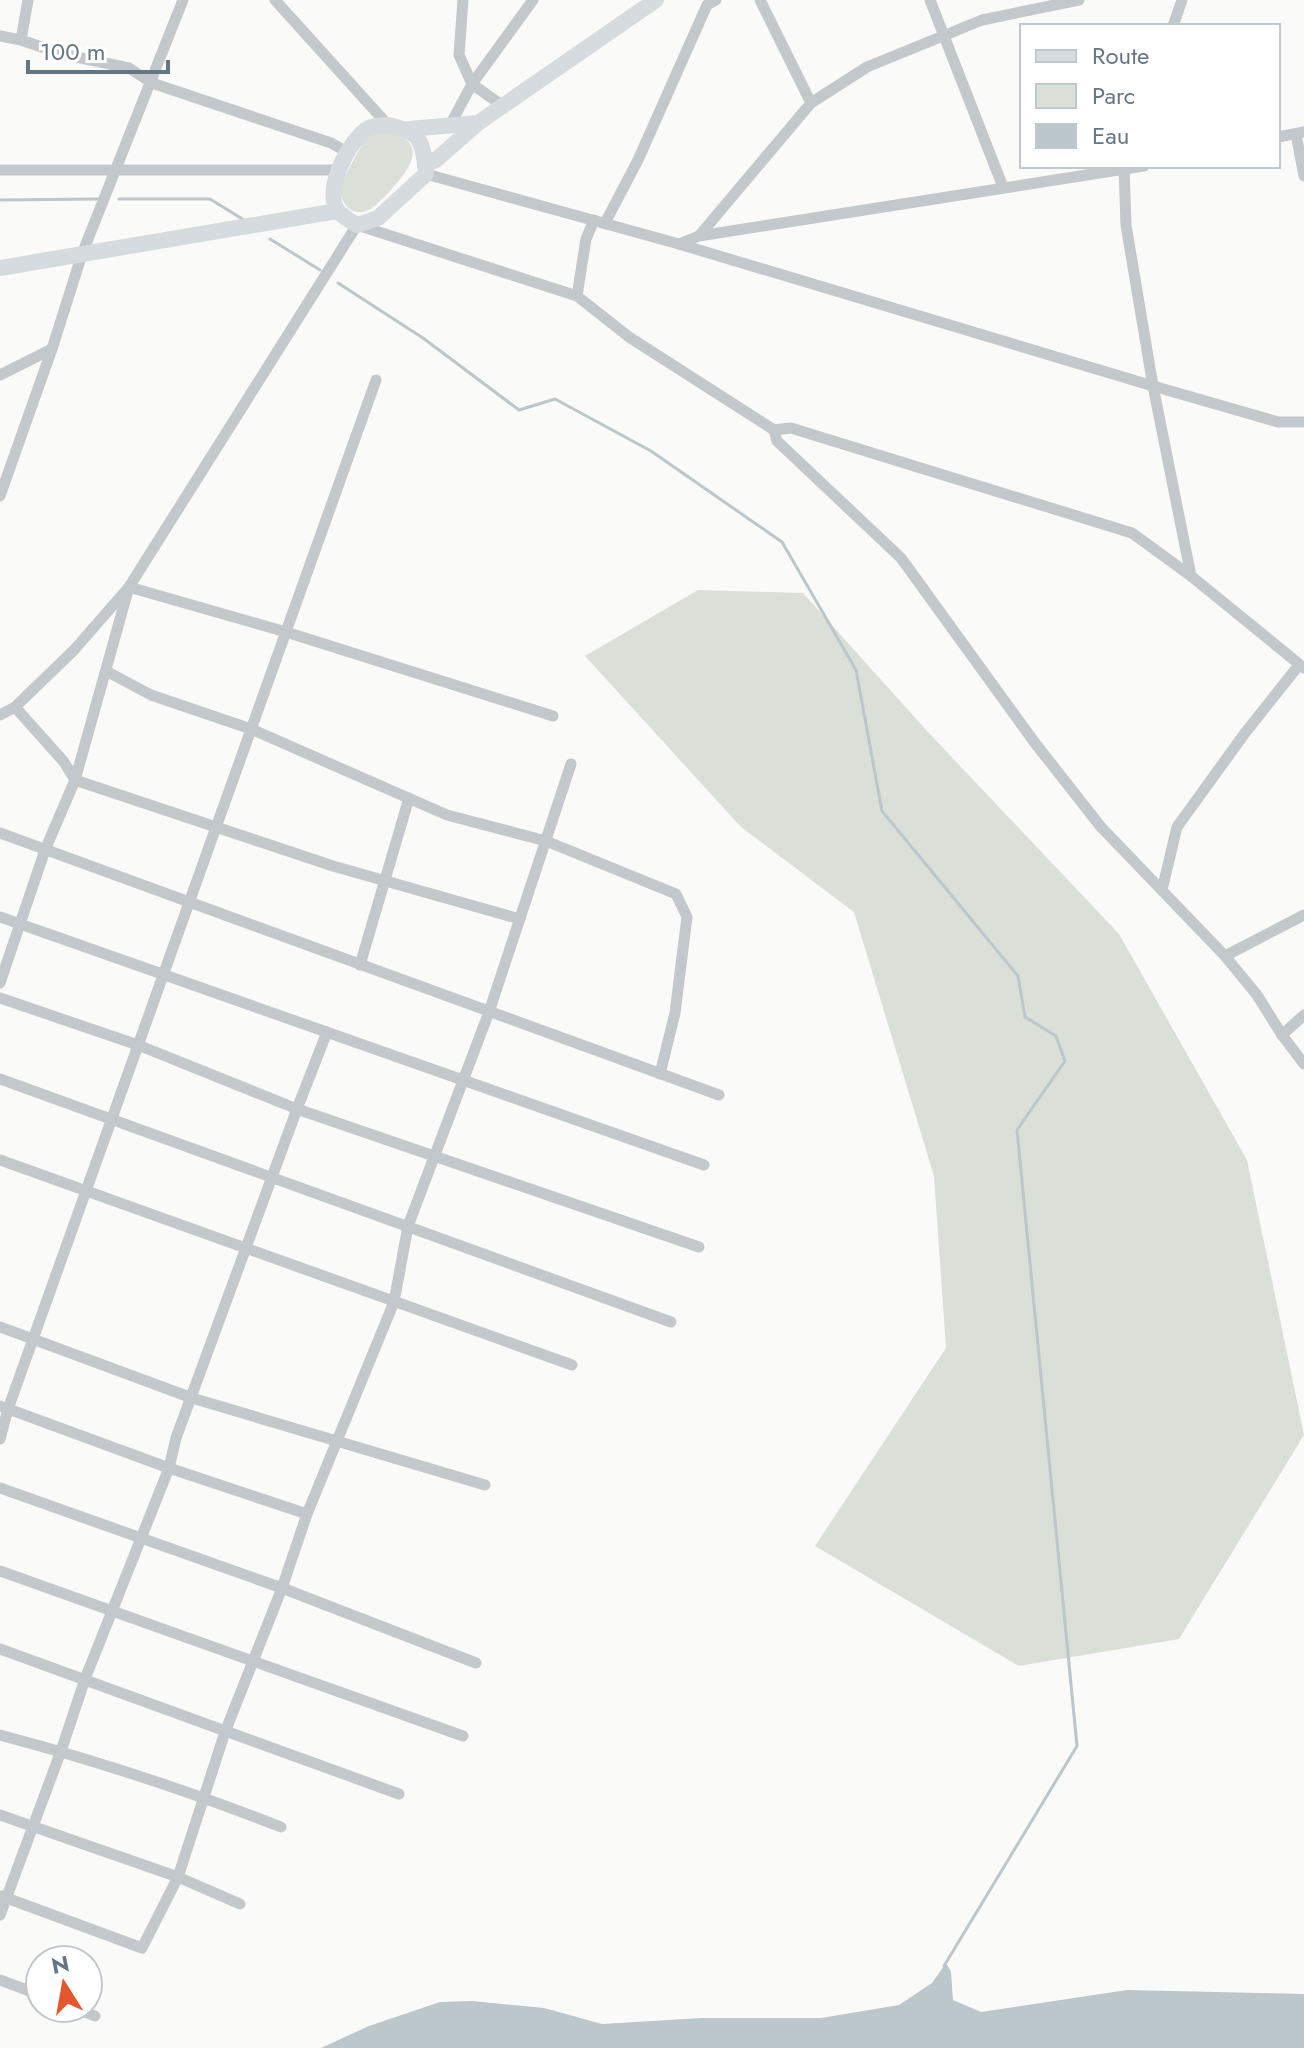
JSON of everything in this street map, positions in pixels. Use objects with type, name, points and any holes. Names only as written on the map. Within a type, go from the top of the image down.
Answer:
[{"type":"street","points":[[21,40],[28,0]]},
{"type":"street","points":[[0,496],[5,468],[52,349],[82,254],[183,0]]},
{"type":"street","points":[[275,0],[388,125]]},
{"type":"street","points":[[463,0],[459,55],[472,84],[503,106]]},
{"type":"street","points":[[449,127],[472,84],[533,0]]},
{"type":"street","points":[[0,715],[15,707],[74,650],[129,587],[357,225],[378,218],[426,169],[478,123],[656,0]]},
{"type":"street","points":[[577,296],[586,239],[638,160],[707,5],[716,0]]},
{"type":"street","points":[[760,0],[811,103]]},
{"type":"street","points":[[930,0],[1003,187]]},
{"type":"street","points":[[699,236],[811,103],[867,67],[982,20],[1078,0]]},
{"type":"street","points":[[1174,24],[1182,0]]},
{"type":"street","points":[[0,36],[62,54],[129,68],[152,83],[331,143],[347,152]]},
{"type":"street","points":[[478,123],[409,129],[388,125],[369,128],[347,152],[338,170],[332,193],[337,211],[357,225],[577,296],[629,337],[774,430],[791,428],[1132,533],[1191,576],[1302,667],[1245,733],[1177,827],[1162,890]]},
{"type":"street","points":[[409,129],[419,138],[426,169]]},
{"type":"street","points":[[1280,137],[1300,133],[1304,176]]},
{"type":"street","points":[[679,244],[699,236],[1124,168],[1126,225],[1153,386],[1191,576]]},
{"type":"street","points":[[426,169],[1153,386],[1278,422],[1304,422]]},
{"type":"street","points":[[0,170],[338,170]]},
{"type":"street","points":[[0,268],[337,211]]},
{"type":"street","points":[[0,375],[52,349]]},
{"type":"street","points":[[0,1439],[4,1407],[33,1339],[376,380]]},
{"type":"street","points":[[774,430],[777,441],[901,558],[1035,743],[1101,827],[1225,956],[1257,995],[1304,1064]]},
{"type":"street","points":[[129,587],[286,632],[553,716]]},
{"type":"street","points":[[0,983],[45,850],[75,780],[129,587]]},
{"type":"street","points":[[106,671],[151,695],[251,729],[447,815],[546,841],[676,894],[687,917],[675,1013],[660,1074]]},
{"type":"street","points":[[15,707],[64,762],[75,780],[333,866],[520,919]]},
{"type":"street","points":[[3,1897],[142,1948],[178,1877],[225,1732],[282,1588],[307,1514],[394,1302],[408,1226],[489,1012],[571,764]]},
{"type":"street","points":[[360,965],[409,798]]},
{"type":"street","points":[[0,833],[719,1095]]},
{"type":"street","points":[[1225,956],[1304,915]]},
{"type":"street","points":[[0,917],[704,1165]]},
{"type":"street","points":[[0,998],[138,1045],[297,1109],[699,1247]]},
{"type":"street","points":[[1282,1035],[1304,1015]]},
{"type":"street","points":[[0,1915],[3,1897],[169,1468],[176,1438],[327,1032]]},
{"type":"street","points":[[0,1079],[671,1322]]},
{"type":"street","points":[[0,1160],[572,1365]]},
{"type":"street","points":[[0,1327],[192,1398],[485,1485]]},
{"type":"street","points":[[4,1407],[169,1468],[307,1514]]},
{"type":"street","points":[[0,1488],[282,1588],[476,1663]]},
{"type":"street","points":[[0,1571],[463,1736]]},
{"type":"street","points":[[0,1649],[399,1794]]},
{"type":"street","points":[[0,1735],[61,1751],[205,1798],[281,1827]]},
{"type":"street","points":[[0,1815],[178,1877],[240,1904]]},
{"type":"street","points":[[0,1980],[24,1989]]},
{"type":"green space","points":[[381,129],[406,139],[413,154],[411,162],[399,181],[376,205],[366,211],[355,211],[343,201],[340,185],[364,141]]},
{"type":"green space","points":[[698,590],[803,593],[927,731],[1119,934],[1247,1160],[1304,1435],[1179,1639],[1019,1666],[815,1546],[946,1348],[934,1176],[854,912],[741,827],[585,656]]},
{"type":"water","points":[[946,1963],[951,1972],[953,2000],[981,2012],[1127,1990],[1304,1994],[1304,2048],[321,2048],[369,2026],[440,2002],[472,2001],[544,2008],[602,2024],[702,2018],[821,2018],[899,2005],[932,1983]]},
{"type":"waterway","points":[[0,200],[98,199]]},
{"type":"waterway","points":[[119,199],[210,199],[244,220]]},
{"type":"waterway","points":[[270,239],[320,270]]},
{"type":"waterway","points":[[338,283],[423,338],[519,410],[555,399],[651,451],[782,542],[856,670],[882,811],[1018,976],[1025,1017],[1056,1036],[1065,1061],[1017,1130],[1077,1746],[944,1966]]}]
